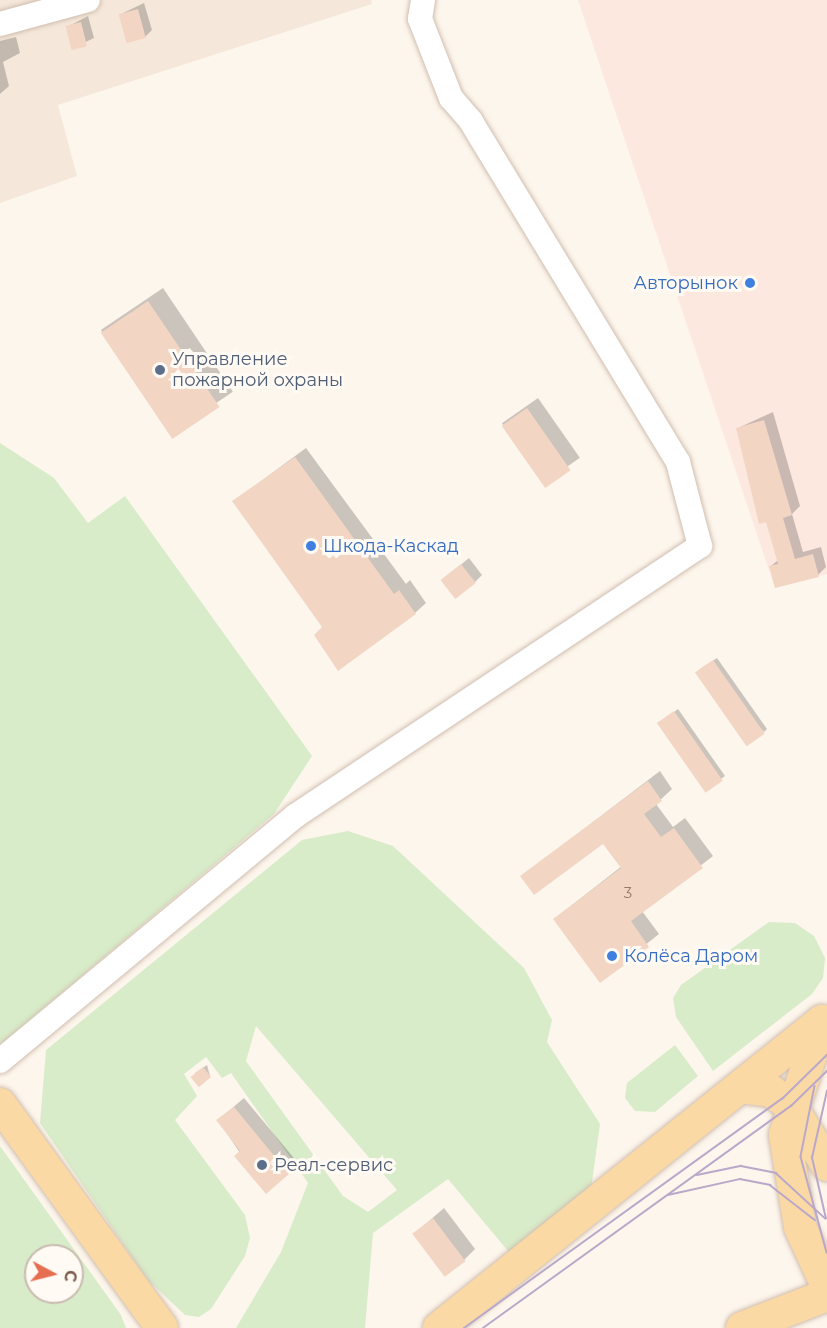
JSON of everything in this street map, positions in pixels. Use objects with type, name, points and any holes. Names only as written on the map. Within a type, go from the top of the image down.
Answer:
[{"type":"main road","points":[[439,1328],[824,1017]]},
{"type":"main road","points":[[824,1017],[791,1106],[785,1135],[790,1185],[800,1227],[827,1286]]},
{"type":"main road","points":[[740,1087],[771,1091],[791,1106],[827,1165]]},
{"type":"main road","points":[[0,1104],[162,1328]]},
{"type":"main road","points":[[742,1328],[827,1295]]},
{"type":"street","points":[[0,24],[88,0]]},
{"type":"street","points":[[0,1061],[295,816],[700,546],[678,462],[471,121],[451,98],[420,19],[423,0]]},
{"type":"shaded area","points":[[0,0],[371,0],[372,4],[58,105],[77,176],[0,203]]},
{"type":"shaded area","name":"Авторынок","points":[[578,0],[827,0],[827,574],[775,588]]},
{"type":"green space","points":[[0,443],[54,478],[88,523],[125,496],[312,756],[274,814],[0,1045]]},
{"type":"green space","points":[[348,831],[393,846],[524,968],[552,1020],[547,1042],[600,1124],[590,1197],[520,1256],[508,1251],[448,1179],[373,1233],[365,1328],[236,1328],[281,1252],[308,1183],[231,1073],[222,1078],[206,1057],[184,1074],[197,1096],[175,1120],[245,1215],[250,1238],[245,1256],[211,1309],[199,1317],[185,1315],[147,1279],[40,1123],[46,1050],[302,840]],"holes":[[[256,1026],[397,1190],[368,1212],[343,1196],[246,1061]]]},
{"type":"green space","points":[[769,922],[795,923],[814,936],[825,958],[823,978],[812,994],[713,1071],[676,1017],[673,998],[681,985]]},
{"type":"green space","points":[[675,1045],[698,1076],[655,1112],[635,1111],[625,1098],[627,1083]]},
{"type":"green space","points":[[0,1146],[70,1244],[24,1244],[24,1304],[84,1304],[84,1263],[121,1315],[126,1328],[0,1328]]},
{"type":"building","points":[[138,9],[146,38],[126,43],[119,14]]},
{"type":"building","points":[[81,22],[87,46],[72,50],[65,26]]},
{"type":"building","name":"Управление пожарной охраны","points":[[148,301],[220,407],[172,439],[101,333]]},
{"type":"building","points":[[527,408],[571,470],[545,488],[502,426]]},
{"type":"building","points":[[764,420],[792,515],[783,518],[795,559],[813,554],[819,577],[775,588],[769,566],[778,564],[766,522],[759,524],[736,428]]},
{"type":"building","name":"Шкода-Каскад","points":[[295,457],[394,594],[399,590],[416,614],[338,671],[314,635],[322,627],[232,501]]},
{"type":"building","points":[[461,564],[476,583],[455,599],[441,580]]},
{"type":"building","points":[[713,660],[765,734],[747,746],[695,673]]},
{"type":"building","points":[[674,711],[723,781],[706,793],[657,723]]},
{"type":"building","points":[[648,781],[662,801],[644,814],[661,837],[674,828],[703,868],[631,921],[649,947],[600,983],[553,919],[621,868],[603,844],[534,895],[520,876]]},
{"type":"building","points":[[203,1067],[211,1077],[199,1087],[191,1077]]},
{"type":"building","name":"Реал-сервис","points":[[234,1107],[289,1174],[266,1194],[234,1156],[240,1151],[216,1120]]},
{"type":"building","points":[[433,1218],[465,1261],[445,1277],[412,1234]]},
{"type":"tram line","points":[[464,1328],[782,1099],[827,1055]]},
{"type":"tram line","points":[[483,1328],[791,1106],[827,1071]]},
{"type":"tram line","points":[[815,1086],[801,1157],[827,1253]]},
{"type":"tram line","points":[[826,1219],[812,1158],[827,1091]]},
{"type":"tram line","points":[[697,1175],[741,1166],[776,1173],[825,1218]]},
{"type":"tram line","points":[[668,1195],[740,1179],[770,1185],[815,1220]]},
{"type":"place","name":"Авторынок","points":[[750,283]]},
{"type":"place","name":"Управление пожарной охраны","points":[[160,370]]},
{"type":"place","name":"Шкода-Каскад","points":[[311,546]]},
{"type":"place","name":"Колёса Даром","points":[[612,956]]},
{"type":"place","name":"Реал-сервис","points":[[262,1165]]}]
